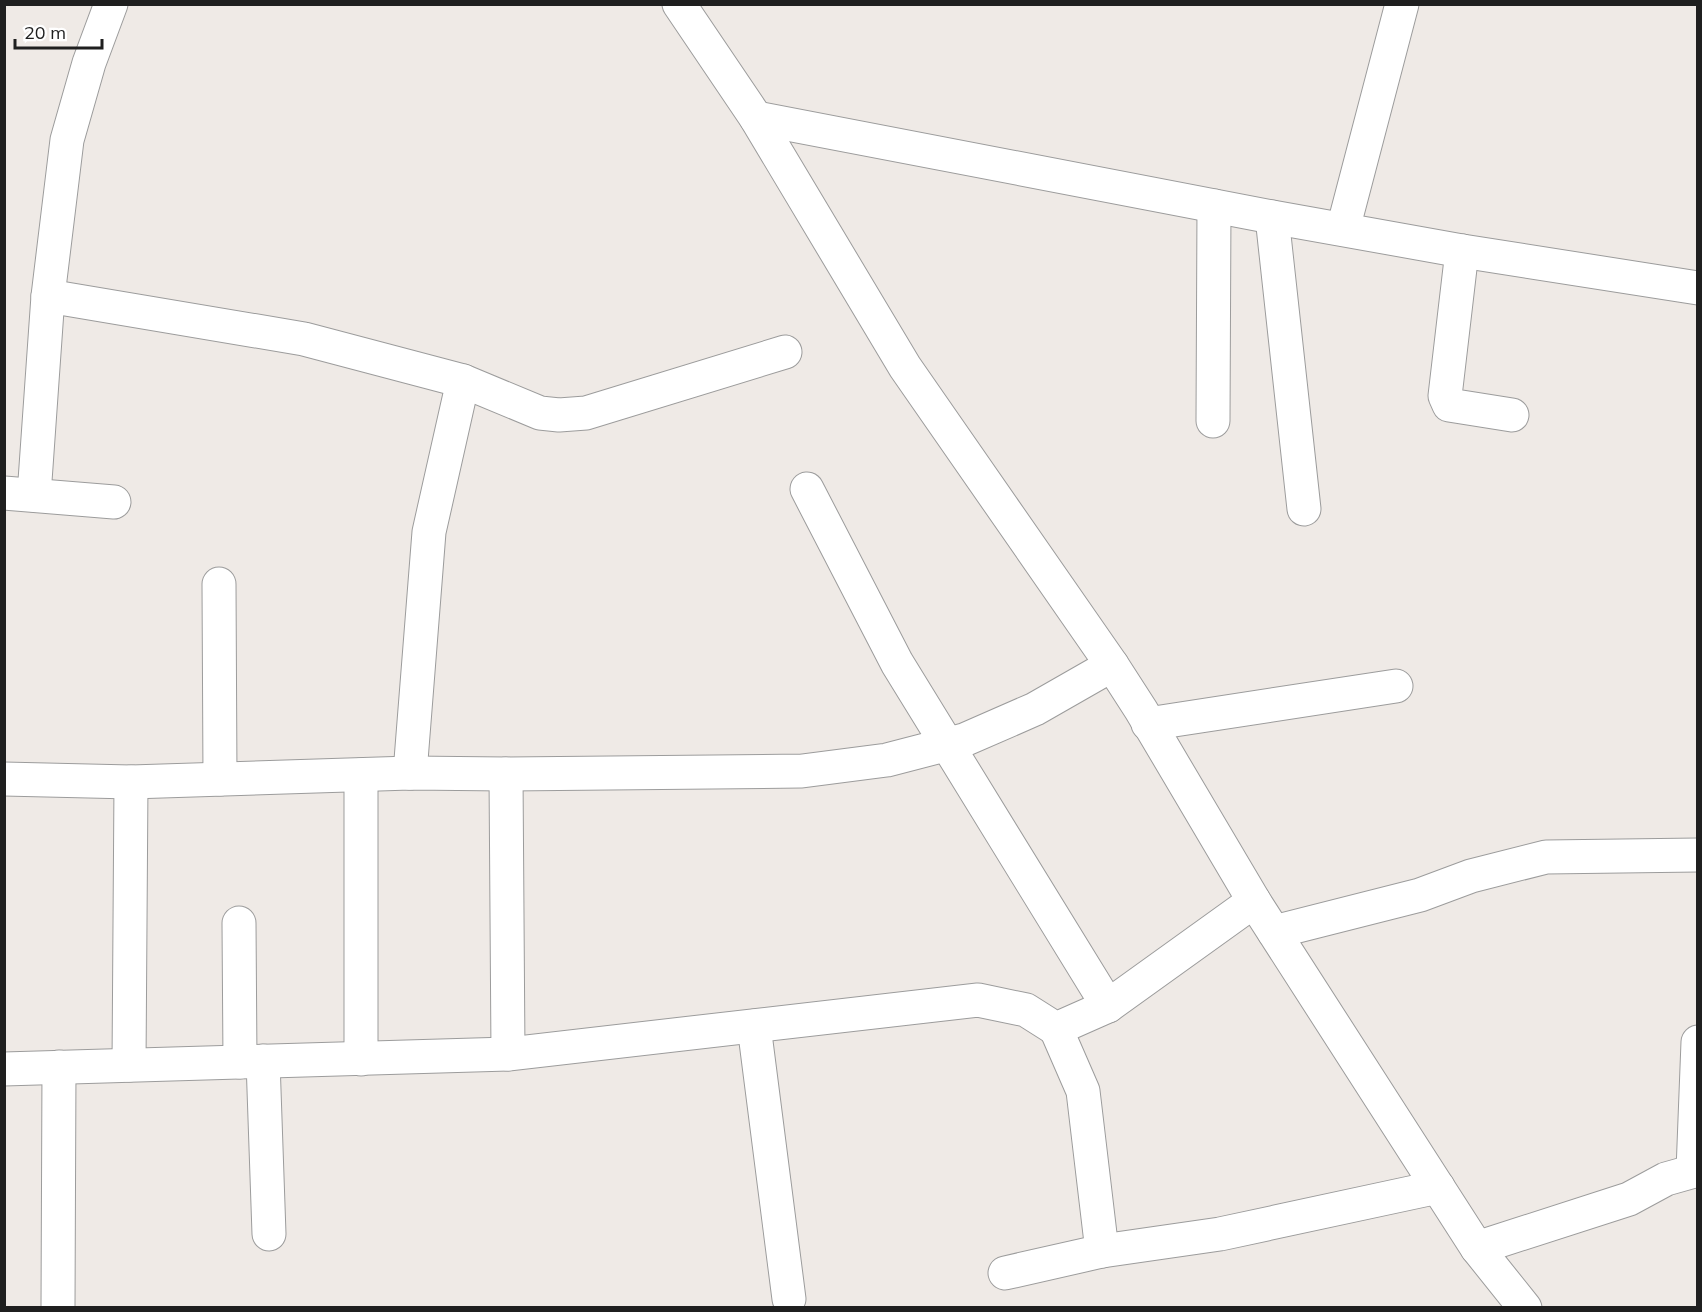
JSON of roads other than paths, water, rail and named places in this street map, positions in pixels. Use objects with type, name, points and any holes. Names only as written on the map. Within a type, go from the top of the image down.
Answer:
[{"type":"street","points":[[111,4],[89,63],[67,140],[48,296],[19,494],[114,502]]},
{"type":"street","points":[[679,4],[756,118],[904,367],[1112,665],[1254,901],[1477,1248],[1525,1308]]},
{"type":"street","points":[[1343,229],[1402,4]]},
{"type":"street","points":[[756,118],[1272,217],[1462,251],[1698,288]]},
{"type":"street","points":[[1213,421],[1214,206]]},
{"type":"street","points":[[1272,217],[1304,509]]},
{"type":"street","points":[[1462,251],[1446,401],[1449,405],[1512,415]]},
{"type":"street","points":[[48,296],[304,339],[463,381],[540,413],[559,415],[586,413],[786,352]]},
{"type":"street","points":[[410,773],[429,532],[463,381]]},
{"type":"street","points":[[807,489],[897,663],[1108,1006]]},
{"type":"street","points":[[219,584],[220,779]]},
{"type":"street","points":[[4,779],[131,782],[410,773],[802,771],[887,760],[964,740],[1035,709],[1112,665]]},
{"type":"street","points":[[1148,724],[1396,686]]},
{"type":"street","points":[[506,774],[508,1054]]},
{"type":"street","points":[[361,775],[361,1059]]},
{"type":"street","points":[[129,1065],[131,782]]},
{"type":"street","points":[[1274,932],[1420,895],[1471,876],[1546,857],[1698,855]]},
{"type":"street","points":[[1056,1029],[1108,1006],[1254,901]]},
{"type":"street","points":[[239,923],[269,1234]]},
{"type":"street","points":[[4,1069],[508,1054],[978,1000],[1026,1010],[1056,1029],[1083,1091],[1102,1251]]},
{"type":"street","points":[[753,1026],[789,1299]]},
{"type":"street","points":[[1477,1248],[1629,1199],[1666,1179],[1695,1171],[1698,1042]]},
{"type":"street","points":[[58,1308],[59,1067]]},
{"type":"street","points":[[1005,1273],[1102,1251],[1220,1234],[1438,1187]]}]
